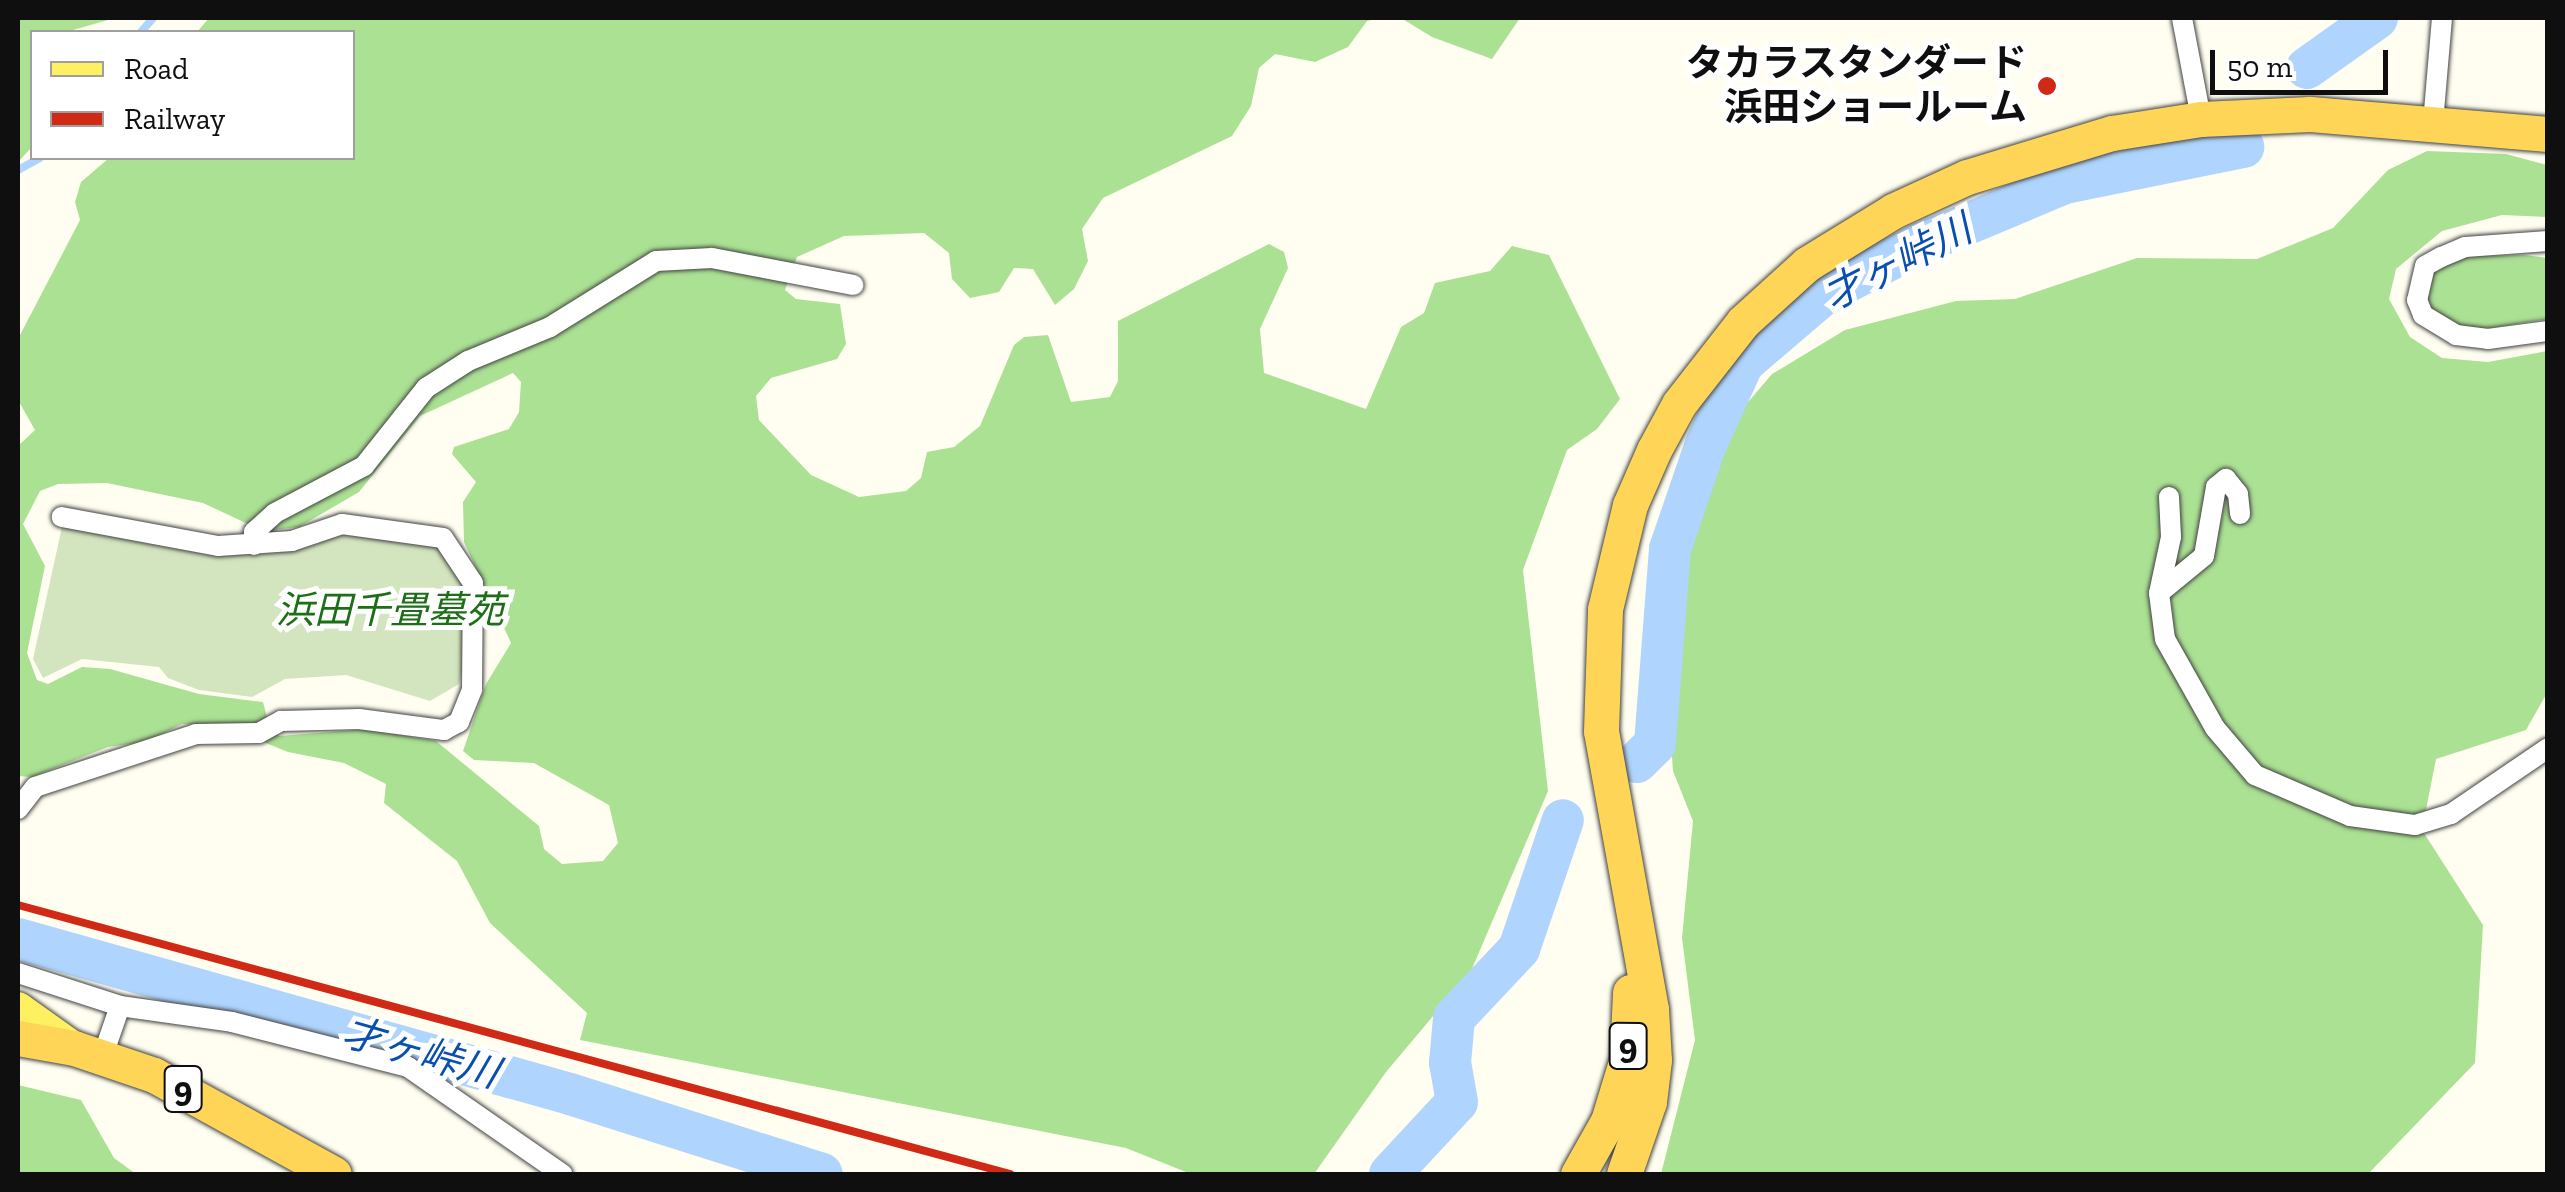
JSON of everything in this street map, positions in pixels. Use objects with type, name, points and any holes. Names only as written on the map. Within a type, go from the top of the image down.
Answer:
[{"type":"highway","name":"9","points":[[1624,1174],[1649,1102],[1654,1060],[1634,906],[1601,731],[1606,609],[1630,505],[1646,468],[1714,355],[1807,264],[1893,212],[2035,154],[2201,120],[2310,114],[2548,134]]},
{"type":"highway","name":"9","points":[[1578,1174],[1608,1121],[1628,1059],[1634,906]]},
{"type":"highway","name":"9","points":[[18,1038],[88,1053],[241,1118],[334,1174]]},
{"type":"main road","points":[[18,1008],[88,1053]]},
{"type":"street","points":[[2182,18],[2201,120]]},
{"type":"street","points":[[2433,123],[2442,18]]},
{"type":"street","points":[[2548,241],[2466,247],[2440,257],[2424,266],[2417,300],[2422,315],[2456,335],[2488,339],[2548,332]]},
{"type":"street","points":[[254,545],[254,532],[274,513],[364,466],[426,388],[468,361],[550,328],[656,261],[712,258],[853,285]]},
{"type":"street","points":[[2159,593],[2204,556],[2216,487],[2226,479],[2238,494],[2240,514]]},
{"type":"street","points":[[2168,497],[2171,537],[2159,593],[2165,639],[2228,747],[2255,775],[2297,798],[2379,822],[2434,823],[2548,748]]},
{"type":"street","points":[[18,810],[35,787],[196,734],[259,733],[280,721],[375,720],[444,730],[459,722],[472,689],[478,606],[473,583],[444,538],[342,524],[292,541],[218,546],[62,517]]},
{"type":"street","points":[[18,973],[120,1006],[232,1022],[408,1066],[562,1174]]},
{"type":"street","points":[[88,1053],[120,1006]]},
{"type":"green space","points":[[18,18],[115,18],[73,30],[30,30],[30,149],[18,162]]},
{"type":"green space","points":[[209,18],[1381,18],[1367,21],[1348,47],[1315,62],[1275,54],[1259,68],[1251,106],[1232,136],[1103,198],[1082,229],[1088,261],[1074,289],[1055,305],[1033,269],[1014,268],[999,292],[970,298],[952,279],[949,253],[924,233],[844,236],[797,257],[785,290],[796,299],[840,304],[846,344],[837,359],[771,378],[756,396],[759,420],[811,475],[859,497],[906,491],[921,478],[927,452],[954,447],[980,426],[1014,345],[1024,337],[1048,335],[1071,402],[1110,397],[1118,381],[1118,321],[1269,244],[1284,252],[1288,268],[1260,329],[1264,373],[1366,409],[1401,327],[1424,313],[1435,283],[1490,271],[1512,246],[1549,255],[1620,399],[1597,429],[1567,450],[1523,570],[1548,791],[1471,971],[1386,1072],[1314,1174],[1191,1174],[1126,1148],[580,1040],[587,1013],[490,923],[457,861],[384,803],[386,784],[344,763],[288,752],[221,725],[182,724],[145,742],[108,747],[32,777],[18,776],[18,446],[35,430],[18,400],[18,339],[80,220],[75,202],[81,182],[107,160],[355,160],[355,30],[199,30]],"holes":[[[513,373],[521,382],[519,412],[509,429],[454,447],[452,454],[476,482],[463,502],[464,542],[511,643],[486,684],[463,751],[474,760],[534,763],[609,805],[618,843],[603,861],[562,864],[544,849],[539,826],[436,741],[367,729],[279,736],[270,729],[263,702],[199,694],[110,669],[82,667],[48,684],[37,680],[27,653],[45,566],[23,524],[40,491],[58,484],[107,483],[203,503],[263,531],[299,527],[359,492],[420,416]]]},
{"type":"green space","points":[[1401,18],[1520,18],[1492,59],[1432,37]]},
{"type":"green space","points":[[2427,151],[2506,154],[2547,165],[2547,217],[2502,215],[2442,231],[2396,269],[2389,299],[2410,337],[2442,358],[2488,362],[2547,351],[2547,693],[2526,730],[2436,759],[2422,830],[2483,925],[2475,1063],[2368,1174],[1661,1174],[1695,1040],[1682,938],[1693,821],[1673,771],[1668,700],[1679,562],[1738,414],[1772,374],[1845,330],[1956,301],[2015,299],[2137,258],[2257,259],[2333,228],[2388,170]]},
{"type":"green space","points":[[2469,256],[2547,258],[2547,319],[2479,330],[2451,326],[2431,310],[2425,289],[2435,266]]},
{"type":"green space","name":"浜田千畳墓苑","points":[[62,527],[215,548],[334,528],[435,540],[464,580],[467,650],[459,684],[430,701],[346,675],[285,679],[252,697],[199,690],[168,678],[159,667],[82,659],[43,678],[33,659]]},
{"type":"green space","points":[[18,1085],[81,1100],[114,1158],[136,1174],[18,1174]]},
{"type":"waterway","points":[[143,30],[153,18]]},
{"type":"waterway","name":"才ヶ峠川","points":[[2307,68],[2377,18]]},
{"type":"waterway","name":"才ヶ峠川","points":[[1637,762],[1655,744],[1670,549],[1706,444],[1743,363],[1825,293],[1922,243],[2065,183],[2243,147]]},
{"type":"waterway","points":[[18,170],[36,160]]},
{"type":"waterway","name":"才ヶ峠川","points":[[1390,1174],[1457,1102],[1450,1063],[1454,1018],[1519,949],[1563,820]]},
{"type":"waterway","name":"才ヶ峠川","points":[[18,939],[570,1094],[822,1174]]},
{"type":"railway","points":[[18,905],[1010,1174]]},
{"type":"place","name":"タカラスタンダード 浜田ショールーム","points":[[2047,86]]}]
